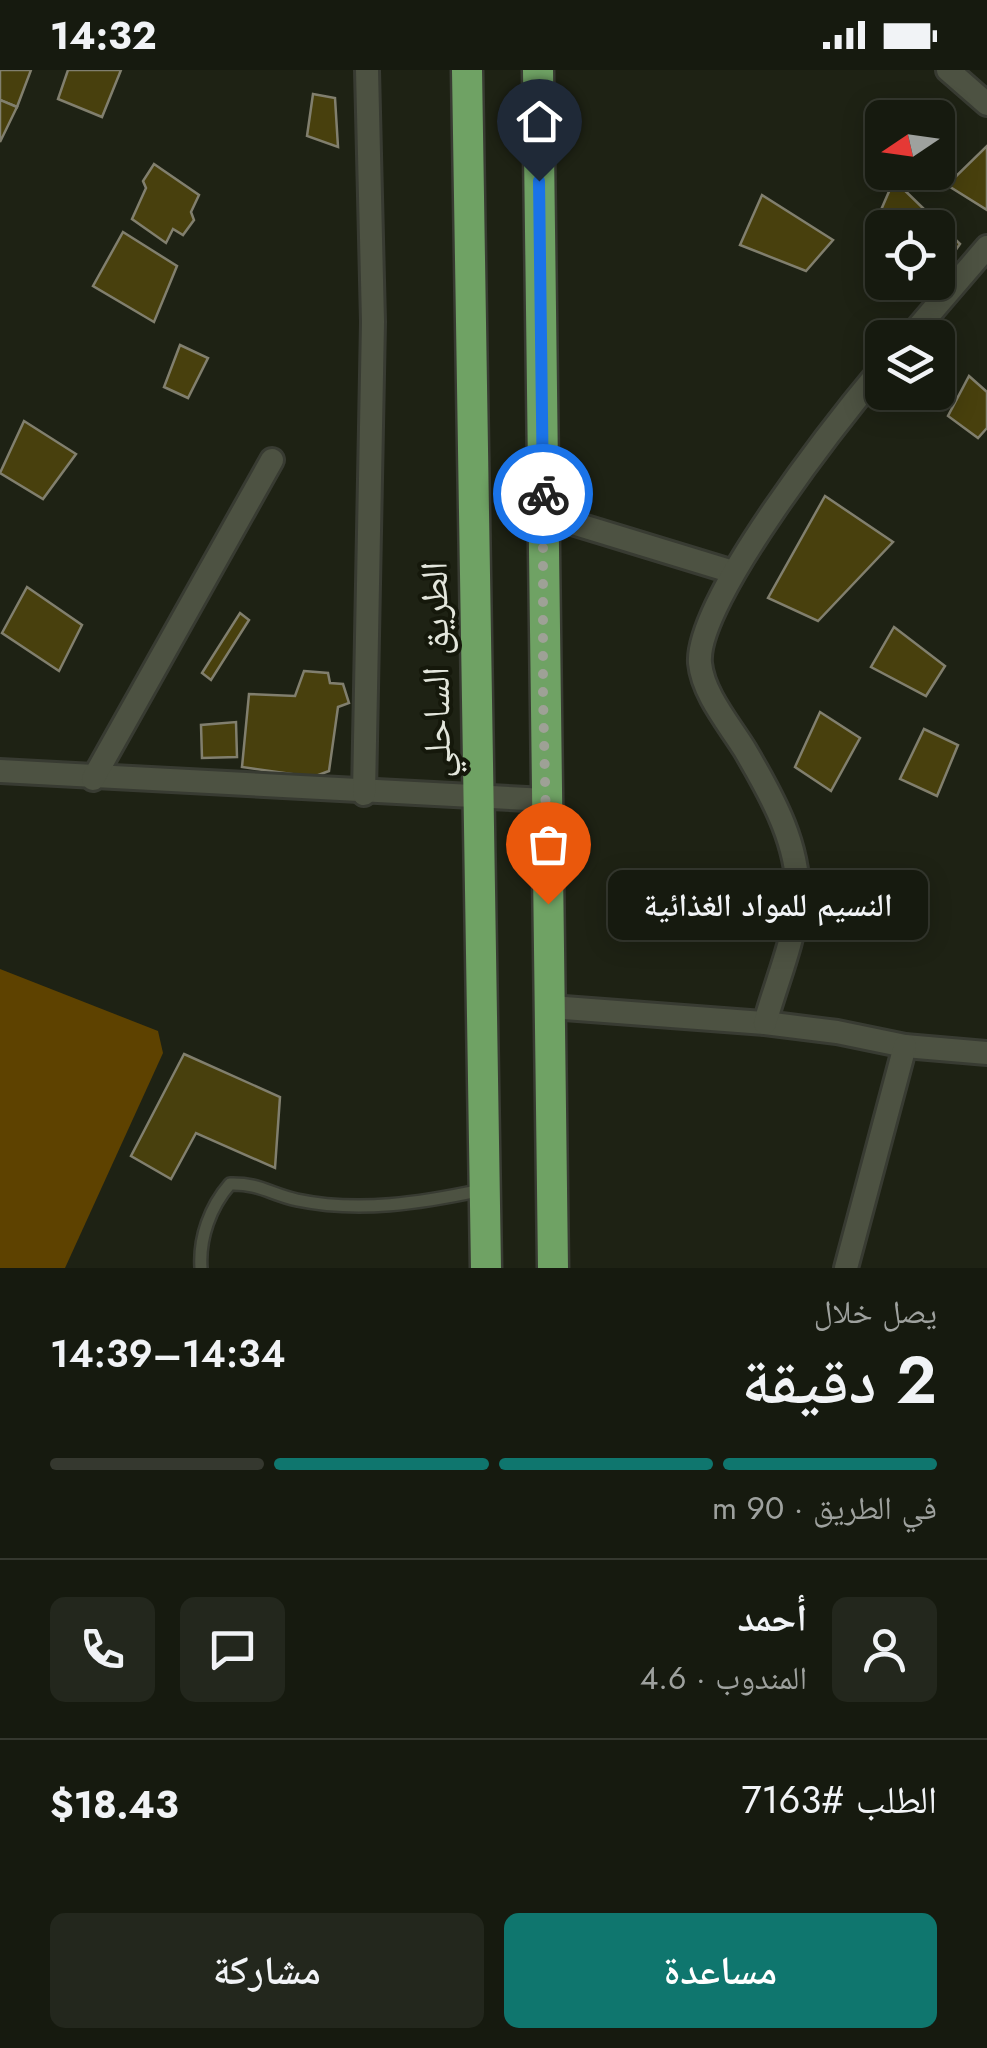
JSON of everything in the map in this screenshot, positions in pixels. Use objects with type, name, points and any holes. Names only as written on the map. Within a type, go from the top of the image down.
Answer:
[{"type":"highway","name":"الطريق الساحلي","points":[[467,70],[486,1268]]},
{"type":"highway","points":[[538,70],[553,1268]]},
{"type":"street","points":[[364,794],[373,322],[366,70]]},
{"type":"street","points":[[948,70],[987,104]]},
{"type":"street","points":[[924,320],[987,247]]},
{"type":"street","points":[[764,1023],[797,910],[798,879],[772,795],[703,676],[700,658],[704,639],[733,572],[834,425],[865,388]]},
{"type":"street","points":[[92,779],[272,460]]},
{"type":"street","points":[[544,514],[733,572]]},
{"type":"street","points":[[0,772],[364,794],[546,800]]},
{"type":"street","points":[[551,1006],[764,1023],[905,1046],[987,1053]]},
{"type":"street","points":[[846,1268],[905,1046]]},
{"type":"lane","points":[[201,1268],[200,1250],[216,1200],[230,1184],[254,1184],[294,1200],[352,1207],[425,1202],[486,1190]]},
{"type":"shaded area","points":[[0,969],[158,1031],[163,1053],[65,1268],[0,1268]]},
{"type":"building","points":[[0,70],[31,70],[17,107],[0,100]]},
{"type":"building","points":[[68,70],[121,70],[102,117],[58,99]]},
{"type":"building","points":[[313,94],[335,98],[338,147],[307,136]]},
{"type":"building","points":[[0,100],[17,107],[0,142]]},
{"type":"building","points":[[987,146],[987,210],[955,190],[955,177]]},
{"type":"building","points":[[154,164],[199,195],[191,212],[194,220],[183,235],[173,229],[166,243],[132,219],[146,188],[143,181]]},
{"type":"building","points":[[890,190],[904,190],[925,210],[881,210]]},
{"type":"building","points":[[762,195],[833,240],[806,271],[740,245]]},
{"type":"building","points":[[123,232],[177,266],[154,322],[93,286]]},
{"type":"building","points":[[180,345],[208,358],[188,398],[164,387]]},
{"type":"building","points":[[969,376],[987,392],[987,428],[978,438],[948,416],[955,410]]},
{"type":"building","points":[[24,421],[76,454],[43,499],[0,473]]},
{"type":"building","points":[[825,496],[893,542],[818,621],[768,598]]},
{"type":"building","points":[[27,587],[82,625],[59,671],[2,633]]},
{"type":"building","points":[[240,613],[249,620],[211,680],[202,673]]},
{"type":"building","points":[[894,627],[945,666],[926,696],[871,667]]},
{"type":"building","points":[[304,671],[328,673],[330,683],[343,684],[349,703],[338,707],[329,771],[313,777],[242,767],[249,694],[295,696]]},
{"type":"building","points":[[820,712],[860,738],[831,791],[795,767]]},
{"type":"building","points":[[236,722],[237,757],[202,758],[201,725]]},
{"type":"building","points":[[924,729],[958,745],[937,796],[900,779]]},
{"type":"building","points":[[184,1054],[280,1097],[275,1168],[196,1133],[171,1179],[131,1156]]},
{"type":"way so far","points":[[543,494],[548,904]]},
{"type":"place","name":"النسيم للمواد الغذائية","points":[[548,904]]},
{"type":"route","points":[[539,181],[543,494]]}]
